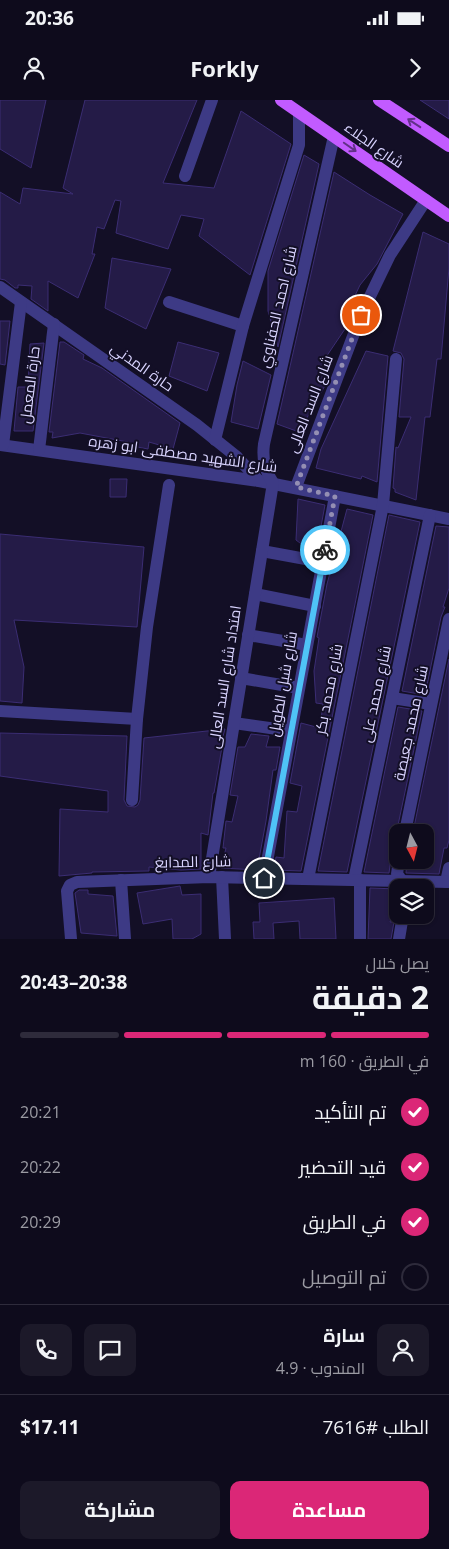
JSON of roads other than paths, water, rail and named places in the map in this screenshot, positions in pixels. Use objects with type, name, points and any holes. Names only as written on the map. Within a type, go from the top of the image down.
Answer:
[{"type":"main road","name":"شارع الجلاء","points":[[281,100],[449,216]]},
{"type":"main road","points":[[379,100],[449,146]]},
{"type":"street","points":[[185,176],[212,100]]},
{"type":"street","points":[[215,440],[244,326],[299,145],[299,113]]},
{"type":"street","name":"شارع احمد الحفناوي","points":[[273,483],[264,465],[262,454],[334,136]]},
{"type":"street","name":"شارع السد العالى","points":[[296,487],[361,315],[390,255],[426,200]]},
{"type":"street","name":"حارة المدني","points":[[0,287],[197,425],[237,457],[259,481]]},
{"type":"street","points":[[1,445],[21,302]]},
{"type":"street","points":[[169,302],[244,326]]},
{"type":"street","name":"حارة المعمل","points":[[39,450],[54,324]]},
{"type":"street","name":"شارع محمد بكر","points":[[308,879],[383,505],[396,358]]},
{"type":"street","name":"شارع الشهيد مصطفى ابو زهره","points":[[1,445],[273,483],[449,519]]},
{"type":"street","name":"امتداد شارع السد العالى","points":[[216,877],[234,722],[273,483]]},
{"type":"street","points":[[132,800],[137,719],[147,627],[169,485]]},
{"type":"street","name":"شارع شبل الطويل","points":[[264,878],[335,496]]},
{"type":"street","name":"شارع محمد على","points":[[360,939],[357,880],[430,515]]},
{"type":"street","points":[[262,551],[322,562]]},
{"type":"street","points":[[255,594],[315,606]]},
{"type":"street","name":"شارع محمد جعيصة","points":[[407,824],[449,620]]},
{"type":"street","points":[[248,635],[307,645]]},
{"type":"street","points":[[241,678],[299,688]]},
{"type":"street","points":[[392,698],[431,704]]},
{"type":"street","points":[[0,711],[137,719]]},
{"type":"street","points":[[234,722],[291,731]]},
{"type":"street","points":[[447,882],[449,868]]},
{"type":"street","points":[[216,877],[225,939]]},
{"type":"street","name":"شارع المدابغ","points":[[71,939],[67,895],[70,885],[77,882],[216,877],[357,880],[389,883]]},
{"type":"street","points":[[121,880],[125,939]]},
{"type":"street","name":"شارع المدابغ","points":[[434,883],[447,882]]},
{"type":"street","points":[[399,939],[402,924]]}]
